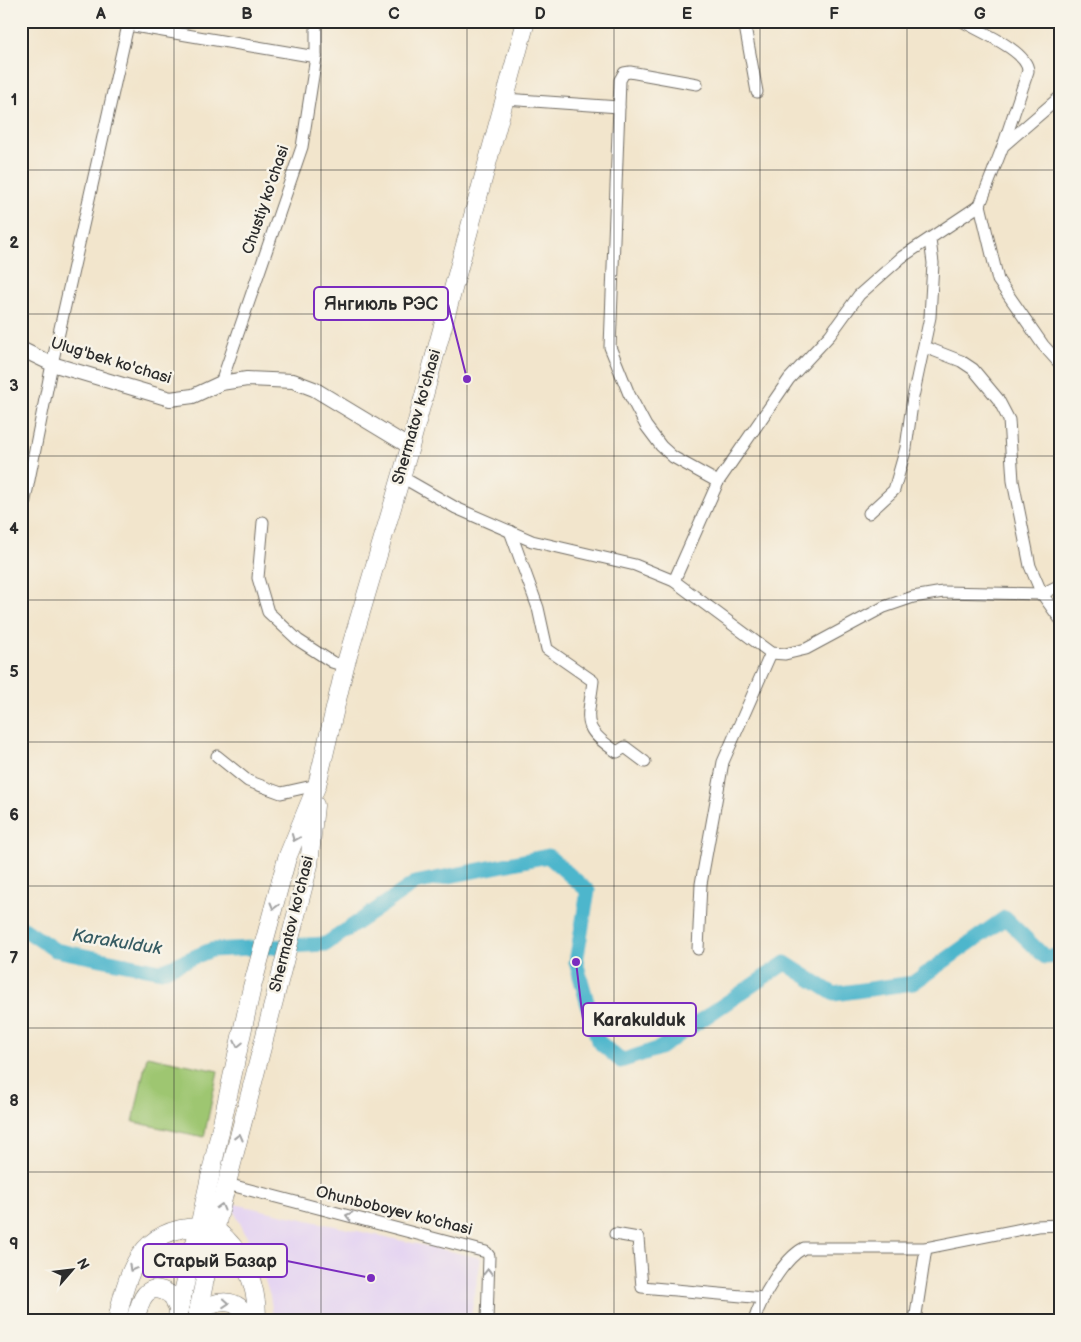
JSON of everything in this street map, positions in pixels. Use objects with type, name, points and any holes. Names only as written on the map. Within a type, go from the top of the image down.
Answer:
[{"type":"main road","name":"Shermatov ko'chasi","points":[[208,1229],[227,1184],[273,998],[309,865],[317,784],[345,666],[410,447],[526,21]]},
{"type":"main road","name":"Shermatov ko'chasi","points":[[208,1229],[251,992],[287,858],[317,784]]},
{"type":"main road","points":[[251,992],[273,998]]},
{"type":"main road","points":[[117,1321],[127,1277],[142,1253],[168,1233],[183,1228],[208,1229],[231,1244],[247,1271],[257,1301],[257,1321]]},
{"type":"main road","points":[[177,1315],[208,1229]]},
{"type":"main road","points":[[197,1317],[208,1229]]},
{"type":"main road","points":[[135,1321],[140,1299],[148,1292],[157,1290],[171,1295],[177,1315]]},
{"type":"main road","points":[[197,1317],[212,1304],[226,1302],[233,1303],[243,1310],[247,1321]]},
{"type":"street","name":"Chustiy ko'chasi","points":[[220,383],[302,147],[316,57],[316,21]]},
{"type":"street","points":[[744,21],[757,92]]},
{"type":"street","points":[[674,581],[718,482],[789,379],[830,335],[859,295],[902,257],[980,205],[1004,146],[1028,71],[1027,62],[1018,53],[962,21]]},
{"type":"street","points":[[21,520],[124,23],[316,57]]},
{"type":"street","points":[[697,84],[627,72],[620,80],[619,107],[621,116],[610,347],[629,394],[646,426],[661,446],[673,457],[718,482]]},
{"type":"street","points":[[1004,146],[1060,97]]},
{"type":"street","points":[[505,99],[619,107]]},
{"type":"street","points":[[980,205],[998,280],[1043,345],[1060,364]]},
{"type":"street","points":[[869,513],[888,498],[898,482],[906,448],[930,317],[933,263],[930,240]]},
{"type":"street","points":[[925,347],[961,361],[973,369],[998,399],[1009,420],[1013,481],[1030,566],[1042,594],[1060,619]]},
{"type":"street","name":"Ulug'bek ko'chasi","points":[[21,349],[52,364],[170,398],[194,396],[220,383],[247,379],[293,381],[314,389],[410,447]]},
{"type":"street","points":[[400,476],[456,508],[532,541],[635,566],[674,581],[771,653],[785,654],[806,649],[884,607],[913,597],[943,592],[1042,594],[1060,586]]},
{"type":"street","points":[[263,522],[258,578],[268,612],[298,640],[332,662],[345,666]]},
{"type":"street","points":[[510,531],[538,608],[547,649],[593,681],[588,722],[596,737],[617,752],[625,747],[645,762]]},
{"type":"street","points":[[698,949],[701,884],[723,762],[771,653]]},
{"type":"street","points":[[217,756],[248,781],[281,793],[317,784]]},
{"type":"street","name":"Ohunboboyev ko'chasi","points":[[227,1184],[486,1252],[489,1256],[487,1321]]},
{"type":"street","points":[[754,1321],[764,1298],[787,1260],[804,1248],[926,1248],[1037,1226],[1060,1225]]},
{"type":"street","points":[[615,1234],[638,1238],[642,1287],[764,1298]]},
{"type":"street","points":[[915,1321],[926,1248]]},
{"type":"shaded area","points":[[230,1203],[481,1258],[470,1321],[274,1321],[270,1296],[258,1259]]},
{"type":"green space","points":[[147,1056],[218,1071],[204,1137],[133,1122]]},
{"type":"waterway","name":"Karakulduk","points":[[21,927],[55,950],[161,971],[211,950],[326,944],[415,883],[548,856],[588,891],[576,962],[598,1041],[621,1061],[660,1048],[785,963],[834,994],[913,983],[1005,918],[1045,957],[1060,956]]},
{"type":"place","name":"Янгиюль РЭС","points":[[467,379]]},
{"type":"place","name":"Karakulduk","points":[[576,962]]},
{"type":"place","name":"Cтарый Базар","points":[[371,1278]]}]
